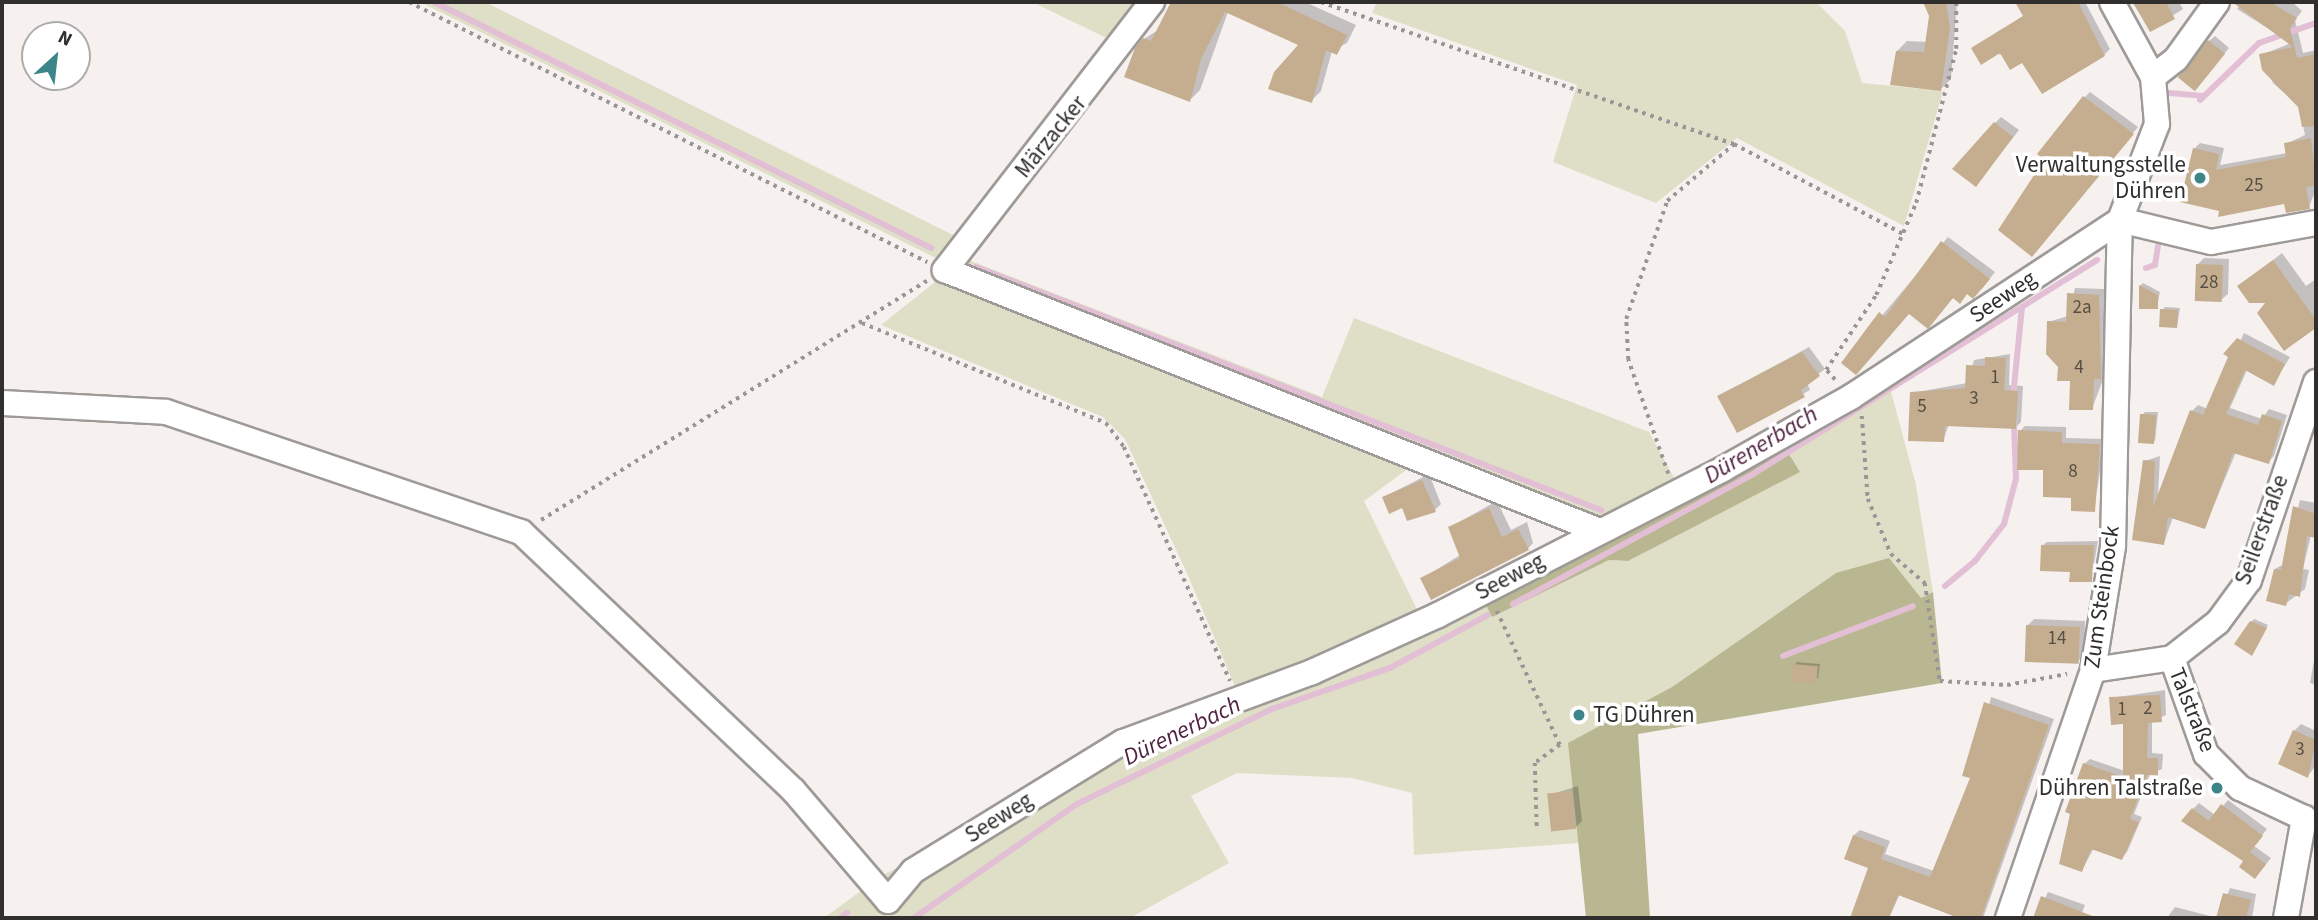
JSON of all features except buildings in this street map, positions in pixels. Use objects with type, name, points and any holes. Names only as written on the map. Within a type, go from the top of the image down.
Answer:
[{"type":"street","name":"Märzacker","points":[[945,270],[1152,2]]},
{"type":"street","points":[[2112,2],[2153,77],[2176,59],[2217,2]]},
{"type":"street","name":"Zum Steinbock","points":[[2008,918],[2093,670],[2113,546],[2120,220],[2157,124],[2153,77]]},
{"type":"street","points":[[2120,220],[2211,242],[2316,223]]},
{"type":"street","name":"Seeweg","points":[[521,532],[793,790],[888,901],[913,871],[1123,741],[1236,696],[1312,672],[1489,588],[1597,530],[1856,406],[2120,220]]},
{"type":"street","points":[[945,270],[1597,530]]},
{"type":"street","name":"Seilerstraße","points":[[2093,670],[2172,658],[2218,622],[2249,580],[2316,382]]},
{"type":"street","points":[[2,403],[166,412],[521,532]]},
{"type":"street","name":"Talstraße","points":[[2172,658],[2206,754],[2240,788],[2310,814],[2286,918]]},
{"type":"path","points":[[409,2],[945,270]]},
{"type":"path","points":[[1321,2],[1734,144],[1903,234]]},
{"type":"path","points":[[1956,2],[1956,49],[1903,234],[1875,295],[1826,370],[1856,406],[1868,499],[1891,554],[1925,583],[1940,681],[2007,685],[2093,670]]},
{"type":"path","points":[[1676,492],[1628,360],[1626,319],[1667,201],[1734,144]]},
{"type":"path","points":[[521,532],[945,270]]},
{"type":"path","points":[[862,323],[1106,423],[1124,447],[1236,696]]},
{"type":"path","points":[[1489,588],[1560,745],[1535,763],[1537,830]]},
{"type":"green space","points":[[420,2],[485,2],[975,246],[966,259],[1322,397],[1354,318],[1649,432],[1676,481],[1592,524],[1428,454],[1364,501],[1426,628],[1483,599],[1493,616],[1609,560],[1628,561],[1799,472],[1776,433],[1888,380],[1916,485],[1933,592],[1921,598],[1836,573],[1672,687],[1569,743],[1579,843],[1414,855],[1412,793],[1352,778],[1237,773],[1191,796],[1229,863],[1130,918],[824,918],[881,876],[1134,749],[1243,705],[1189,578],[1125,439],[1103,417],[881,325],[954,267]]},
{"type":"green space","points":[[1032,2],[1135,2],[1140,13],[1117,43]]},
{"type":"green space","points":[[1377,2],[1816,2],[1845,31],[1862,83],[1943,91],[1904,226],[1737,138],[1656,203],[1553,162],[1577,85],[1372,13]]},
{"type":"shaded area","points":[[1776,433],[1800,472],[1628,561],[1609,560],[1492,617],[1483,599]]},
{"type":"shaded area","points":[[1889,558],[1921,598],[1933,592],[1942,683],[1638,734],[1650,918],[1586,918],[1568,743],[1672,687],[1836,573]]},
{"type":"waterway","points":[[434,2],[931,248]]},
{"type":"waterway","name":"Dürenerbach","points":[[2200,100],[2259,43],[2316,23]]},
{"type":"waterway","points":[[2170,93],[2203,96]]},
{"type":"waterway","name":"Dürenerbach","points":[[2146,268],[2155,265],[2158,246]]},
{"type":"waterway","name":"Dürenerbach","points":[[1513,604],[1750,476],[2097,260]]},
{"type":"waterway","points":[[976,267],[1601,510]]},
{"type":"waterway","name":"Dürenerbach","points":[[2013,397],[2022,307]]},
{"type":"waterway","name":"Dürenerbach","points":[[1945,586],[1975,561],[2004,524],[2016,479],[2014,421]]},
{"type":"waterway","name":"Dürenerbach","points":[[1783,656],[1913,606]]},
{"type":"waterway","name":"Dürenerbach","points":[[914,918],[1077,804],[1272,709],[1390,668],[1488,615]]},
{"type":"waterway","name":"Dürenerbach","points":[[840,918],[847,913]]},
{"type":"place","name":"Verwaltungsstelle Dühren","points":[[2200,178]]},
{"type":"place","name":"TG Dühren","points":[[1579,715]]},
{"type":"place","name":"Dühren Talstraße","points":[[2217,788]]}]
